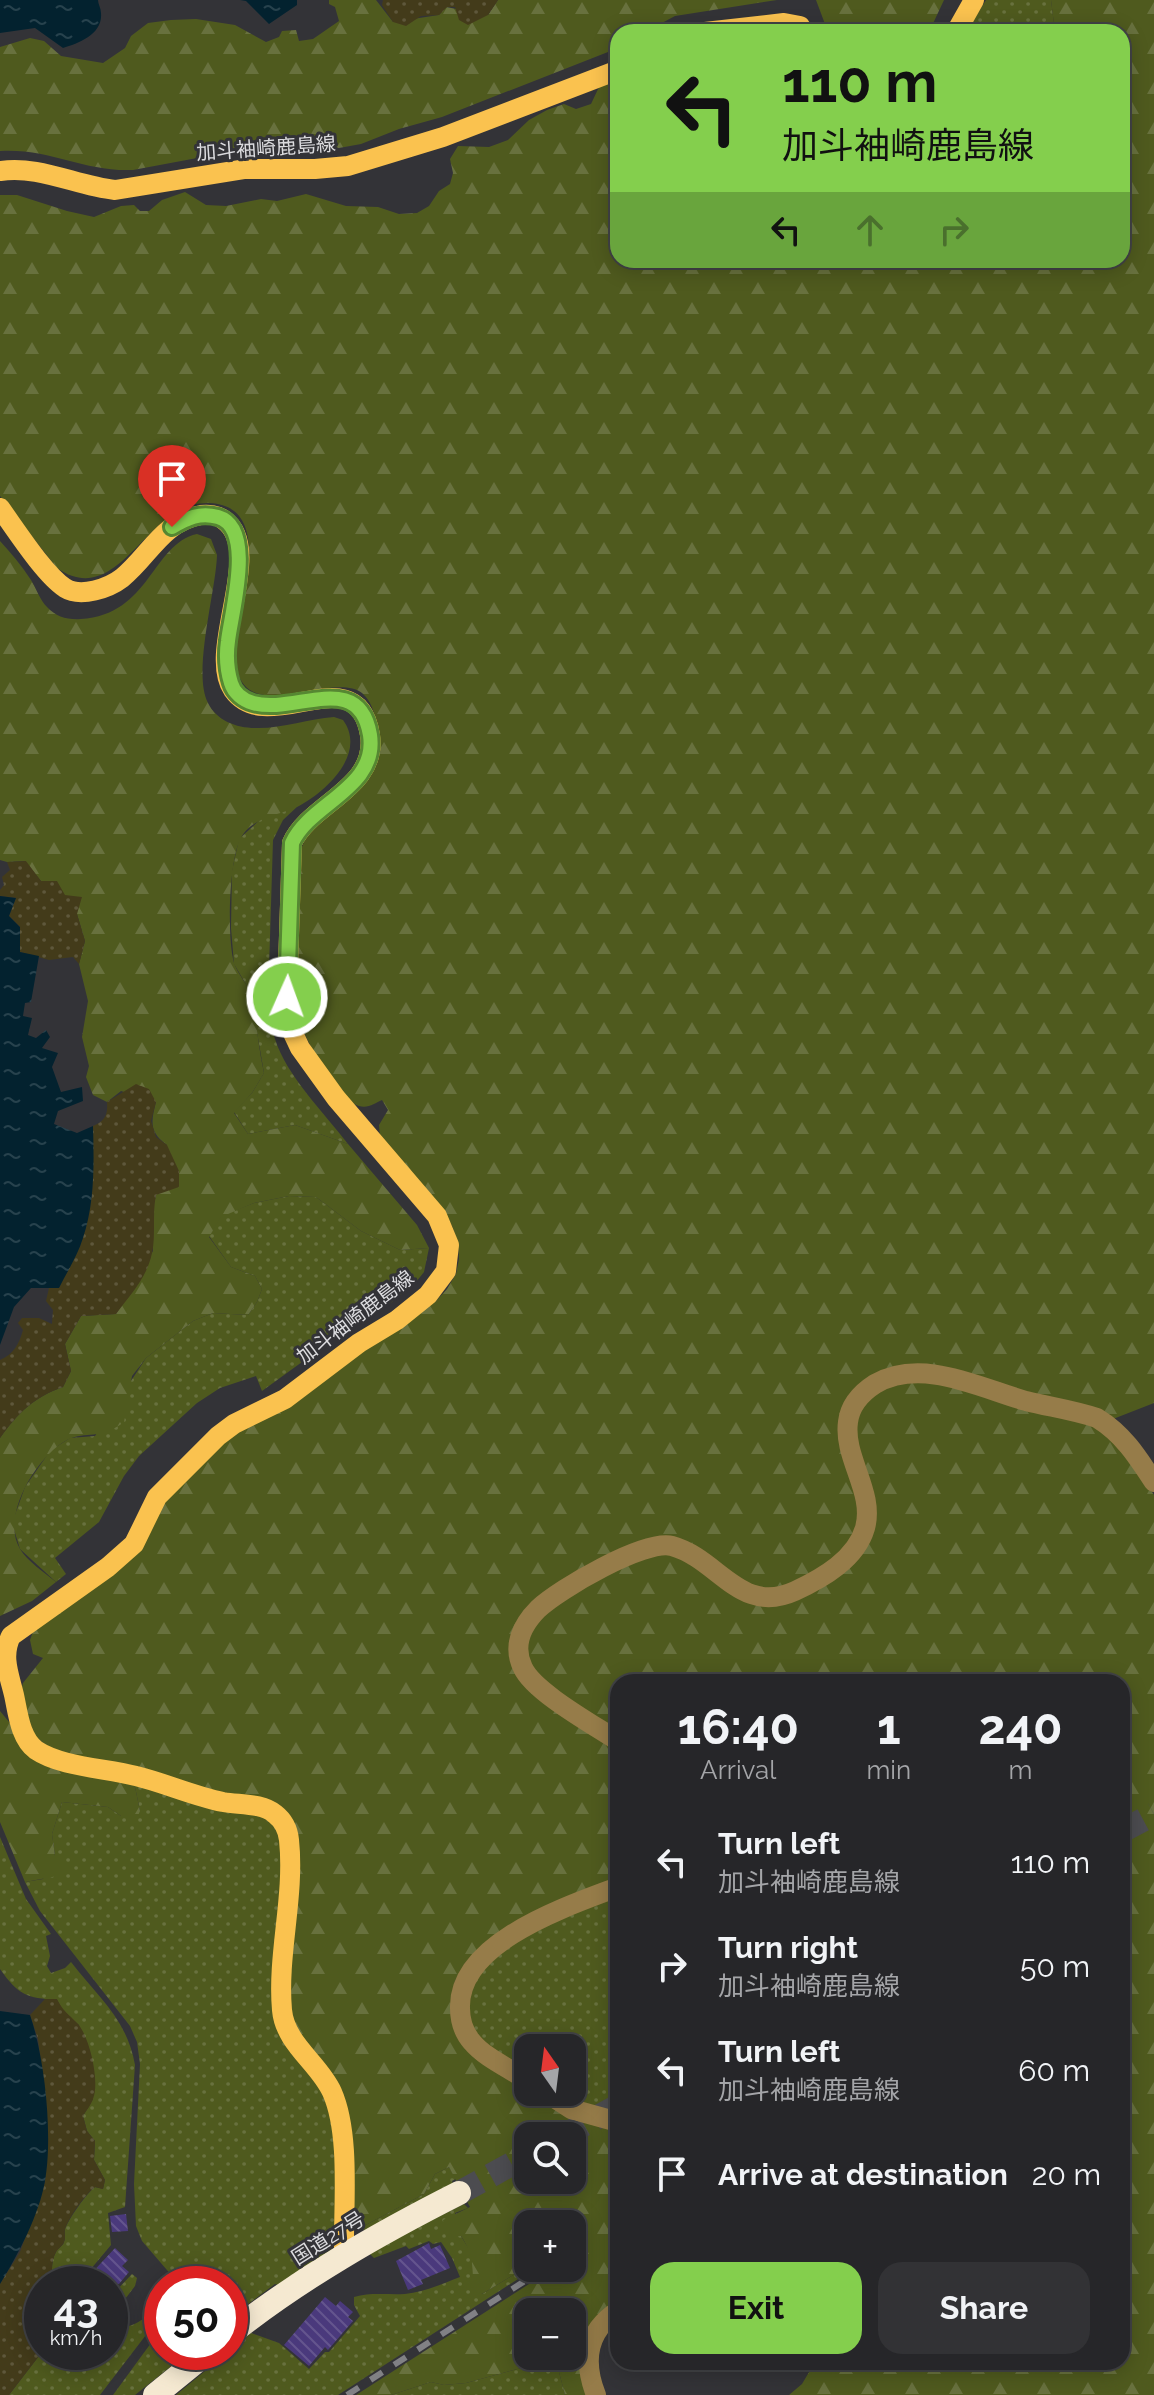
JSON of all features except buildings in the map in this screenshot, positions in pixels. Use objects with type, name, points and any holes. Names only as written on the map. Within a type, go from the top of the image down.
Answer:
[{"type":"highway","name":"国道27号","points":[[248,2321],[344,2255],[459,2193]]},
{"type":"highway","points":[[155,2395],[186,2370]]},
{"type":"main road","points":[[960,24],[974,0]]},
{"type":"main road","name":"加斗袖崎鹿島線","points":[[0,171],[35,170],[97,188],[115,190],[245,169],[348,166],[443,137],[610,73]]},
{"type":"main road","name":"加斗袖崎鹿島線","points":[[0,508],[50,572],[66,589],[78,593],[101,589],[122,578],[168,529],[187,518],[207,514],[223,519],[233,530],[239,546],[239,568],[228,643],[228,672],[233,689],[246,701],[265,706],[345,698],[358,706],[370,738],[370,753],[364,768],[352,784],[305,823],[292,843],[288,1014],[300,1048],[336,1098],[437,1216],[449,1245],[446,1271],[428,1295],[397,1320],[359,1343],[285,1399],[234,1424],[218,1436],[157,1497],[134,1544],[108,1567],[11,1636],[5,1659],[21,1725],[35,1749],[53,1759],[137,1776],[222,1801],[269,1810],[286,1826],[289,1885],[282,2011],[291,2037],[324,2078],[338,2110],[343,2135],[344,2255]]},
{"type":"street","points":[[610,1736],[542,1690],[525,1673],[518,1646],[520,1634],[528,1620],[540,1607],[571,1587],[651,1546],[671,1546],[690,1554],[747,1594],[761,1598],[794,1592],[828,1573],[843,1562],[864,1531],[866,1503],[851,1451],[848,1419],[860,1395],[882,1380],[909,1374],[944,1377],[1097,1418],[1115,1429],[1154,1482]]},
{"type":"street","points":[[514,2072],[473,2045],[465,2032],[459,1997],[464,1982],[485,1953],[507,1938],[560,1910],[610,1890]]},
{"type":"street","points":[[566,2106],[610,2120]]},
{"type":"street","points":[[596,2395],[590,2380],[588,2351],[602,2323],[610,2317]]},
{"type":"green space","points":[[329,0],[376,0],[393,22],[439,15],[446,7],[488,15],[498,0],[777,0],[675,16],[660,24],[610,24],[608,52],[442,117],[361,144],[328,150],[240,150],[133,170],[115,170],[35,153],[0,151],[0,47],[30,38],[44,41],[61,56],[103,63],[125,48],[131,36],[148,23],[196,19],[235,25],[266,42],[279,37],[282,31],[296,30],[299,41],[313,39],[339,21],[335,7],[329,4]]},
{"type":"green space","points":[[816,0],[944,0],[933,24],[825,24]]},
{"type":"green space","points":[[986,0],[1051,0],[1054,24],[971,24]]},
{"type":"green space","points":[[1051,0],[1154,0],[1154,1403],[1113,1419],[1125,1450],[1154,1495],[1154,2395],[789,2395],[802,2384],[810,2370],[1130,2370],[1130,1674],[610,1674],[610,1884],[481,1947],[465,1963],[455,1981],[451,1998],[453,2015],[468,2050],[514,2081],[514,2106],[552,2106],[565,2115],[610,2129],[610,2310],[605,2313],[591,2395],[565,2395],[559,2372],[556,2370],[586,2370],[586,2298],[514,2298],[514,2370],[466,2383],[444,2385],[431,2382],[391,2395],[356,2395],[532,2282],[586,2282],[586,2210],[514,2210],[514,2275],[482,2294],[473,2287],[472,2260],[461,2236],[446,2237],[443,2220],[470,2207],[449,2167],[435,2174],[424,2194],[358,2229],[353,2226],[349,2135],[291,2021],[292,1824],[224,1795],[56,1752],[34,1736],[20,1694],[23,1683],[43,1658],[33,1654],[30,1640],[36,1623],[71,1599],[221,1443],[436,1301],[456,1274],[459,1259],[458,1242],[444,1211],[380,1137],[379,1125],[388,1110],[382,1100],[362,1107],[350,1101],[331,1079],[313,1050],[297,1012],[300,851],[310,829],[379,738],[370,703],[362,693],[349,688],[274,696],[258,694],[245,685],[237,669],[237,650],[249,546],[244,525],[232,510],[210,503],[188,506],[168,518],[116,566],[99,576],[79,578],[57,568],[0,496],[0,195],[17,195],[94,217],[121,206],[134,205],[140,211],[149,211],[162,200],[185,192],[206,205],[226,206],[261,199],[277,201],[306,194],[346,206],[378,207],[399,214],[417,213],[429,206],[439,191],[450,184],[453,173],[450,159],[458,146],[489,147],[508,140],[529,120],[547,110],[564,104],[576,109],[591,104],[600,85],[610,81],[610,268],[1130,268],[1130,24],[1054,24]]},
{"type":"green space","points":[[197,534],[211,539],[217,555],[203,672],[204,690],[212,709],[227,722],[248,728],[275,727],[334,717],[343,720],[350,745],[340,770],[321,791],[299,806],[257,822],[239,842],[231,884],[232,952],[234,963],[251,995],[264,1073],[234,1113],[248,1134],[295,1125],[348,1144],[417,1225],[429,1248],[400,1250],[361,1231],[316,1197],[289,1196],[254,1203],[221,1217],[209,1237],[231,1267],[255,1276],[262,1289],[257,1302],[248,1315],[213,1313],[193,1321],[146,1358],[132,1376],[124,1422],[107,1431],[67,1440],[44,1459],[18,1504],[15,1535],[27,1558],[56,1582],[32,1601],[0,1616],[0,1438],[27,1407],[63,1387],[71,1371],[65,1344],[81,1316],[116,1314],[153,1251],[152,1213],[167,1145],[154,1131],[156,1102],[121,1091],[107,1102],[93,1095],[86,1077],[89,1066],[82,1037],[88,1001],[79,964],[85,941],[77,914],[65,896],[41,881],[25,861],[0,860],[0,541],[24,570],[47,607],[58,615],[81,619],[104,615],[122,605],[136,593],[170,551],[182,540]]},
{"type":"green space","points":[[299,805],[283,820],[273,840],[270,1015],[280,1053],[307,1094],[348,1144],[295,1125],[248,1134],[234,1112],[252,1093],[264,1073],[250,991],[234,964],[232,871],[239,839],[263,817]]},
{"type":"green space","points":[[289,1196],[316,1197],[361,1231],[400,1250],[429,1248],[424,1272],[392,1302],[342,1333],[262,1391],[256,1376],[220,1388],[197,1403],[139,1456],[124,1476],[99,1522],[55,1558],[66,1574],[56,1582],[20,1549],[12,1523],[25,1487],[50,1451],[70,1438],[95,1436],[146,1358],[193,1321],[213,1313],[248,1315],[262,1289],[255,1276],[231,1267],[209,1236],[221,1216],[254,1203]]},
{"type":"green space","points":[[0,1711],[21,1743],[134,1782],[140,1811],[137,1818],[121,1816],[108,1807],[62,1802],[52,1834],[55,1856],[64,1859],[63,1875],[25,1882],[0,1822]]},
{"type":"green space","points":[[134,1782],[254,1812],[281,1828],[335,2136],[336,2244],[248,2304],[248,2266],[164,2266],[142,2241],[136,2226],[134,2184],[140,2064],[137,2042],[130,2026],[40,1911],[25,1882],[43,1879],[55,1856],[52,1834],[62,1802],[108,1807],[121,1816],[140,1811]]},
{"type":"green space","points":[[0,1837],[26,1899],[51,1934],[46,1936],[50,1956],[47,1966],[51,1973],[71,1962],[118,2021],[135,2065],[125,2207],[108,2213],[111,2245],[93,2266],[52,2266],[65,2239],[67,2224],[78,2206],[95,2187],[103,2189],[105,2180],[94,2160],[95,2141],[87,2131],[83,2116],[93,2099],[79,2025],[65,2015],[57,2000],[24,1994],[12,1985],[0,1969]]},
{"type":"green space","points":[[610,1898],[610,2115],[584,2106],[586,2106],[586,2034],[514,2034],[514,2064],[480,2041],[472,2028],[468,2012],[470,1983],[490,1959],[534,1931]]},
{"type":"green space","points":[[449,2167],[456,2179],[452,2181],[453,2184],[366,2230],[358,2229],[424,2194],[435,2174]]},
{"type":"green space","points":[[464,2204],[468,2208],[455,2213],[482,2294],[514,2275],[514,2282],[338,2395],[176,2395],[206,2370],[248,2370],[248,2335],[251,2333],[279,2343],[309,2369],[325,2352],[329,2352],[360,2316],[354,2305],[354,2297],[412,2293],[460,2277],[441,2242],[433,2244],[429,2241],[409,2249],[406,2246],[374,2258],[368,2252]]},
{"type":"green space","points":[[132,2274],[137,2278],[128,2295],[128,2278]]},
{"type":"green space","points":[[144,2318],[144,2338],[128,2358],[128,2325]]},
{"type":"green space","points":[[144,2353],[144,2370],[166,2370],[135,2395],[113,2395]]},
{"type":"green space","points":[[28,2370],[119,2370],[100,2395],[9,2395]]},
{"type":"green space","points":[[514,2370],[556,2370],[559,2372],[565,2395],[391,2395],[431,2382],[444,2385],[466,2383]]},
{"type":"sand","points":[[383,0],[498,0],[488,15],[468,25],[459,20],[455,7],[447,7],[439,15],[421,16],[406,26],[393,22],[382,5]]},
{"type":"sand","points":[[26,861],[41,881],[57,881],[65,895],[82,897],[77,914],[85,941],[79,964],[73,957],[49,960],[20,952],[20,927],[9,916],[16,898],[0,896],[0,890],[4,885],[2,877],[10,870],[7,862]]},
{"type":"sand","points":[[136,1084],[149,1089],[156,1102],[151,1121],[156,1137],[167,1145],[179,1171],[179,1187],[156,1195],[152,1253],[137,1286],[116,1314],[81,1316],[65,1344],[71,1371],[63,1387],[27,1407],[0,1438],[0,1360],[18,1344],[23,1330],[18,1323],[22,1318],[39,1318],[52,1324],[53,1310],[46,1301],[49,1288],[59,1288],[92,1195],[93,1126],[105,1117],[107,1102]]},
{"type":"sand","points":[[45,1999],[57,1999],[82,2031],[90,2049],[95,2082],[92,2101],[83,2116],[87,2131],[95,2141],[94,2160],[105,2180],[103,2189],[95,2187],[91,2190],[67,2224],[64,2242],[56,2252],[52,2266],[24,2266],[24,2370],[28,2370],[9,2395],[0,2395],[0,2284],[20,2252],[45,2182],[47,2115],[38,2039],[30,2015]]},
{"type":"water","points":[[0,0],[98,0],[101,20],[89,36],[63,48],[35,28],[0,33]]},
{"type":"water","points":[[240,0],[297,0],[297,5],[269,24],[246,1]]},
{"type":"water","points":[[0,896],[16,898],[9,916],[20,927],[20,952],[39,956],[31,1002],[25,1003],[23,1016],[32,1018],[28,1035],[36,1038],[46,1030],[50,1037],[42,1048],[58,1053],[52,1067],[61,1092],[82,1087],[83,1101],[58,1111],[54,1124],[77,1133],[93,1126],[94,1154],[90,1211],[75,1257],[59,1288],[31,1288],[14,1307],[0,1345]]},
{"type":"water","points":[[0,2011],[30,2015],[43,2075],[48,2142],[45,2181],[38,2207],[21,2248],[0,2284]]},
{"type":"tunnel","points":[[1130,1827],[1154,1814]]},
{"type":"tunnel","points":[[586,2123],[610,2110]]},
{"type":"tunnel","points":[[459,2193],[514,2163]]},
{"type":"railway","points":[[347,2395],[523,2282]]},
{"type":"route","points":[[172,527],[187,518],[207,514],[223,519],[233,530],[239,546],[239,568],[228,643],[228,672],[233,689],[246,701],[265,706],[345,698],[358,706],[366,721],[370,753],[364,768],[352,784],[305,823],[292,843],[287,997]]}]
